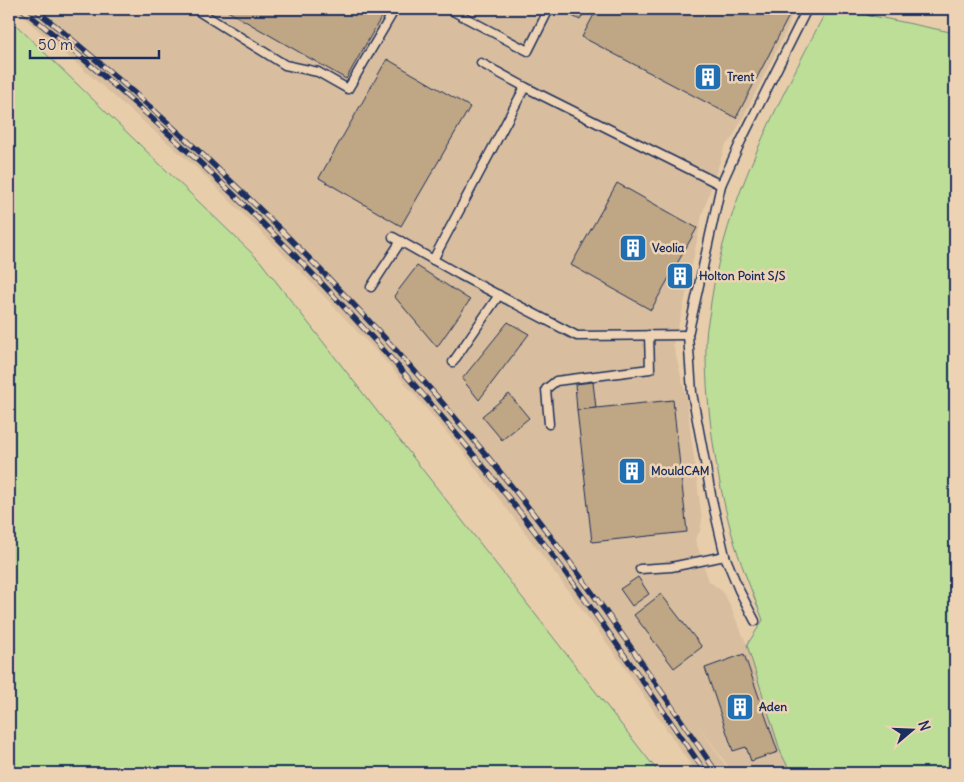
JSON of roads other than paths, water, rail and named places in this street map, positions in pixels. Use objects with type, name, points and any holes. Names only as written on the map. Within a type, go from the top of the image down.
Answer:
[{"type":"lane","points":[[195,9],[285,65],[318,72],[348,89],[395,9]]},
{"type":"lane","points":[[449,9],[528,51],[549,9]]},
{"type":"lane","points":[[755,621],[725,556],[712,500],[692,393],[688,335],[721,185],[807,9]]},
{"type":"lane","points":[[481,63],[721,185]]},
{"type":"lane","points":[[433,260],[525,87]]},
{"type":"lane","points":[[393,236],[433,260],[577,336],[688,335]]},
{"type":"lane","points":[[371,287],[402,242]]},
{"type":"lane","points":[[453,362],[499,295]]},
{"type":"lane","points":[[549,424],[546,390],[556,381],[650,369],[649,335]]},
{"type":"lane","points":[[640,569],[671,567],[725,556]]},
{"type":"railway","points":[[22,9],[91,65],[225,186],[289,250],[412,382],[526,520],[618,645],[706,773]]},
{"type":"railway","points":[[35,9],[103,66],[236,186],[299,248],[421,379],[479,446],[559,547],[628,643],[717,773]]},
{"type":"place","name":"Trent","points":[[708,77]]},
{"type":"place","name":"Veolia","points":[[633,248]]},
{"type":"place","name":"Holton Point S/S","points":[[680,276]]},
{"type":"place","name":"MouldCAM","points":[[632,471]]},
{"type":"place","name":"Aden","points":[[740,707]]}]
